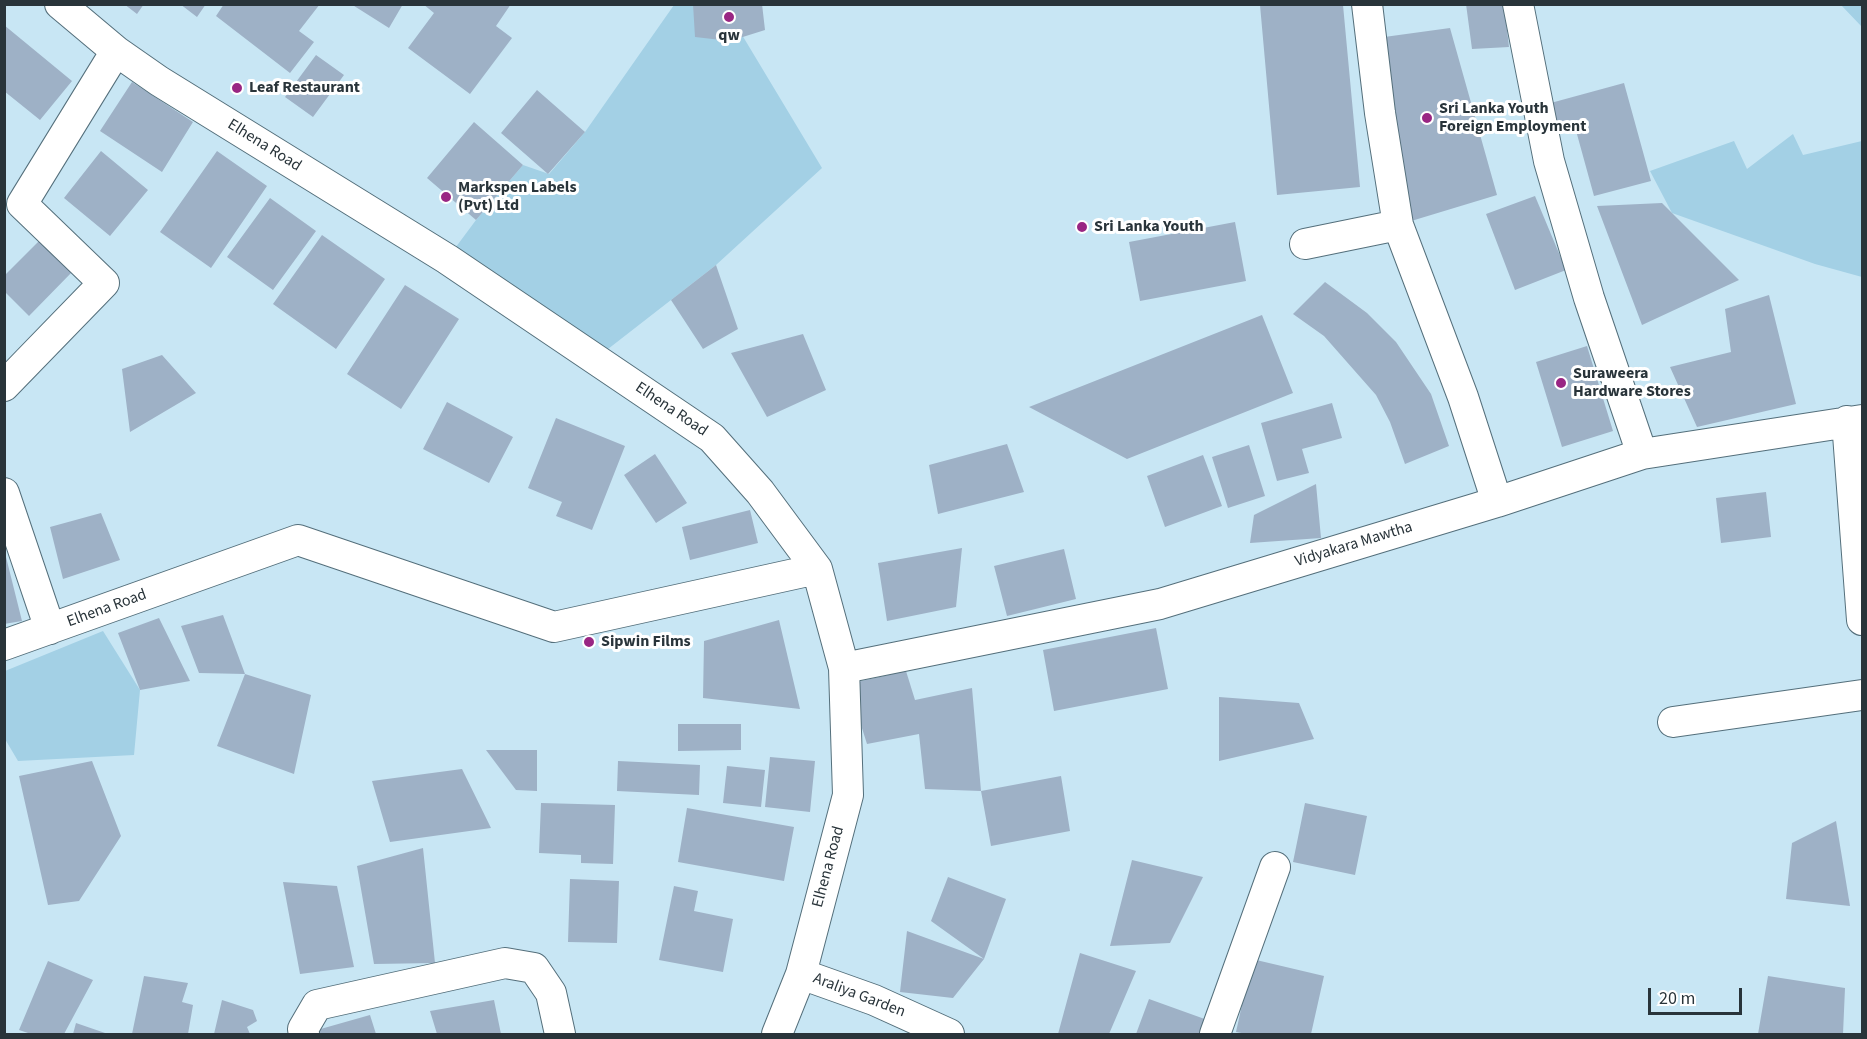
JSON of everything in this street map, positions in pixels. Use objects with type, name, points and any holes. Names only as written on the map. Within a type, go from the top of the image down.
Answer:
[{"type":"street","name":"Elhena Road","points":[[60,4],[116,51],[159,81],[447,259],[712,438],[760,492],[817,569],[844,668],[848,795],[801,974],[777,1035]]},
{"type":"street","points":[[1367,4],[1380,113],[1398,225],[1463,397],[1497,502]]},
{"type":"street","points":[[1518,4],[1549,161],[1589,298],[1642,454]]},
{"type":"street","points":[[4,386],[104,283],[22,204],[116,51]]},
{"type":"street","points":[[1305,244],[1398,225]]},
{"type":"street","points":[[1855,421],[1863,620]]},
{"type":"street","name":"Vidyakara Mawtha","points":[[844,668],[1160,604],[1497,502],[1642,454],[1855,421]]},
{"type":"street","name":"Elhena Road","points":[[4,493],[50,629]]},
{"type":"street","name":"Elhena Road","points":[[4,645],[298,540],[554,627],[817,569]]},
{"type":"street","points":[[1673,722],[1863,694]]},
{"type":"street","points":[[1215,1035],[1275,867]]},
{"type":"street","points":[[304,1035],[303,1029],[317,1005],[505,963],[534,968],[551,993],[560,1035]]},
{"type":"street","name":"Araliya Garden","points":[[801,974],[874,1000],[949,1035]]},
{"type":"shaded area","points":[[674,5],[724,5],[822,168],[716,265],[608,349],[447,259],[476,220],[523,165],[549,174],[585,132]]},
{"type":"shaded area","points":[[1841,5],[1862,5],[1862,27]]},
{"type":"shaded area","points":[[1793,134],[1803,155],[1862,141],[1862,277],[1815,264],[1672,213],[1650,171],[1734,141],[1747,169]]},
{"type":"shaded area","points":[[103,631],[140,690],[134,755],[18,761],[5,739],[5,671]]},
{"type":"building","points":[[124,4],[144,4],[137,14]]},
{"type":"building","points":[[180,4],[206,4],[197,17]]},
{"type":"building","points":[[224,4],[320,4],[299,31],[314,42],[290,73],[216,16]]},
{"type":"building","points":[[351,4],[403,4],[389,28]]},
{"type":"building","points":[[423,4],[511,4],[496,26],[512,38],[470,94],[408,48],[434,13]]},
{"type":"building","name":"qw","points":[[693,4],[762,4],[765,30],[730,41],[695,37]]},
{"type":"building","points":[[1466,4],[1504,4],[1509,47],[1472,49]]},
{"type":"building","points":[[1260,5],[1343,5],[1360,187],[1277,195]]},
{"type":"building","points":[[4,25],[72,81],[40,120],[4,91]]},
{"type":"building","points":[[1450,28],[1497,195],[1398,225],[1377,38]]},
{"type":"building","points":[[316,55],[344,75],[313,117],[285,97]]},
{"type":"building","points":[[132,82],[193,122],[162,172],[100,131]]},
{"type":"building","points":[[1624,83],[1651,181],[1594,196],[1575,127],[1555,133],[1547,104]]},
{"type":"building","points":[[537,90],[585,132],[548,174],[501,133]]},
{"type":"building","points":[[474,122],[523,165],[476,220],[427,178]]},
{"type":"building","points":[[101,151],[148,190],[110,236],[64,198]]},
{"type":"building","points":[[217,151],[267,186],[211,268],[160,232]]},
{"type":"building","points":[[1535,196],[1566,270],[1515,290],[1486,214]]},
{"type":"building","points":[[270,198],[316,231],[273,290],[227,257]]},
{"type":"building","points":[[1662,203],[1739,280],[1642,325],[1597,206]]},
{"type":"building","points":[[1235,222],[1246,281],[1140,301],[1129,242]]},
{"type":"building","points":[[322,235],[385,279],[336,349],[273,304]]},
{"type":"building","points":[[41,239],[73,271],[29,316],[4,291],[4,276]]},
{"type":"building","points":[[716,265],[738,329],[703,349],[671,300]]},
{"type":"building","points":[[1325,282],[1367,313],[1396,342],[1431,394],[1449,446],[1405,464],[1390,422],[1376,395],[1324,336],[1293,314]]},
{"type":"building","points":[[405,285],[459,319],[401,409],[347,374]]},
{"type":"building","points":[[1769,295],[1796,404],[1697,427],[1670,367],[1731,352],[1725,309]]},
{"type":"building","points":[[1262,315],[1293,393],[1127,459],[1029,407]]},
{"type":"building","points":[[803,334],[826,390],[767,417],[731,353]]},
{"type":"building","points":[[1587,346],[1613,431],[1562,447],[1536,362]]},
{"type":"building","points":[[162,355],[196,393],[130,432],[122,369]]},
{"type":"building","points":[[447,402],[513,437],[489,483],[423,449]]},
{"type":"building","points":[[1332,403],[1342,438],[1302,449],[1309,473],[1277,481],[1261,423]]},
{"type":"building","points":[[556,418],[625,446],[592,530],[556,516],[562,502],[528,488]]},
{"type":"building","points":[[1007,444],[1024,492],[938,514],[929,465]]},
{"type":"building","points":[[1249,445],[1265,496],[1228,508],[1212,457]]},
{"type":"building","points":[[655,454],[687,503],[656,523],[624,475]]},
{"type":"building","points":[[1203,455],[1222,506],[1165,527],[1147,476]]},
{"type":"building","points":[[1316,484],[1321,538],[1250,543],[1254,515]]},
{"type":"building","points":[[1766,492],[1771,537],[1721,543],[1716,498]]},
{"type":"building","points":[[750,510],[758,543],[690,560],[682,527]]},
{"type":"building","points":[[101,513],[120,560],[63,579],[50,527]]},
{"type":"building","points":[[962,548],[956,607],[887,621],[878,563]]},
{"type":"building","points":[[4,549],[22,621],[4,624]]},
{"type":"building","points":[[1064,549],[1076,599],[1007,616],[994,566]]},
{"type":"building","points":[[223,615],[245,674],[199,673],[181,626]]},
{"type":"building","points":[[159,618],[190,681],[140,690],[118,633]]},
{"type":"building","points":[[779,620],[800,709],[703,698],[704,641]]},
{"type":"building","points":[[1156,628],[1168,689],[1054,711],[1043,650]]},
{"type":"building","points":[[906,671],[915,700],[972,688],[981,791],[925,789],[919,734],[867,744],[848,684]]},
{"type":"building","points":[[245,674],[311,695],[294,774],[217,746]]},
{"type":"building","points":[[1219,697],[1299,703],[1314,739],[1219,761]]},
{"type":"building","points":[[678,724],[741,724],[741,750],[678,751]]},
{"type":"building","points":[[486,750],[537,750],[537,791],[516,790]]},
{"type":"building","points":[[770,757],[815,761],[810,812],[765,807]]},
{"type":"building","points":[[92,761],[121,836],[79,901],[48,905],[19,776]]},
{"type":"building","points":[[618,761],[700,765],[699,795],[617,791]]},
{"type":"building","points":[[727,766],[765,770],[761,807],[723,803]]},
{"type":"building","points":[[462,769],[491,828],[390,842],[372,781]]},
{"type":"building","points":[[1061,776],[1070,831],[991,846],[981,791]]},
{"type":"building","points":[[541,803],[615,805],[613,864],[581,863],[581,855],[539,853]]},
{"type":"building","points":[[1305,803],[1367,816],[1355,875],[1293,862]]},
{"type":"building","points":[[687,808],[794,827],[784,881],[678,862]]},
{"type":"building","points":[[1836,821],[1850,906],[1786,899],[1792,843]]},
{"type":"building","points":[[423,848],[435,963],[374,964],[357,866]]},
{"type":"building","points":[[1132,860],[1203,877],[1170,943],[1110,946]]},
{"type":"building","points":[[948,877],[1006,899],[984,959],[931,921]]},
{"type":"building","points":[[570,879],[619,881],[617,943],[568,942]]},
{"type":"building","points":[[283,882],[337,886],[354,967],[300,974]]},
{"type":"building","points":[[674,886],[698,891],[694,911],[733,919],[723,972],[659,960]]},
{"type":"building","points":[[907,931],[984,959],[953,998],[900,992]]},
{"type":"building","points":[[1080,953],[1136,971],[1109,1034],[1058,1034]]},
{"type":"building","points":[[1252,959],[1324,976],[1311,1034],[1236,1032]]},
{"type":"building","points":[[48,961],[93,980],[64,1034],[31,1034],[19,1030]]},
{"type":"building","points":[[144,976],[188,983],[182,1002],[193,1005],[188,1034],[132,1034]]},
{"type":"building","points":[[1768,976],[1845,988],[1843,1034],[1758,1034]]},
{"type":"building","points":[[1149,999],[1213,1022],[1208,1034],[1136,1034]]},
{"type":"building","points":[[222,1000],[253,1010],[257,1021],[247,1027],[250,1034],[214,1034]]},
{"type":"building","points":[[494,1000],[501,1034],[437,1034],[430,1011]]},
{"type":"building","points":[[370,1015],[376,1034],[311,1034],[310,1032]]},
{"type":"building","points":[[76,1023],[108,1034],[73,1034]]},
{"type":"place","name":"qw","points":[[729,17]]},
{"type":"place","name":"Leaf Restaurant","points":[[237,88]]},
{"type":"place","name":"Sri Lanka Youth Foreign Employment","points":[[1427,118]]},
{"type":"place","name":"Markspen Labels (Pvt) Ltd","points":[[446,197]]},
{"type":"place","name":"Sri Lanka Youth","points":[[1082,227]]},
{"type":"place","name":"Suraweera Hardware Stores","points":[[1561,383]]},
{"type":"place","name":"Sipwin Films","points":[[589,642]]}]
